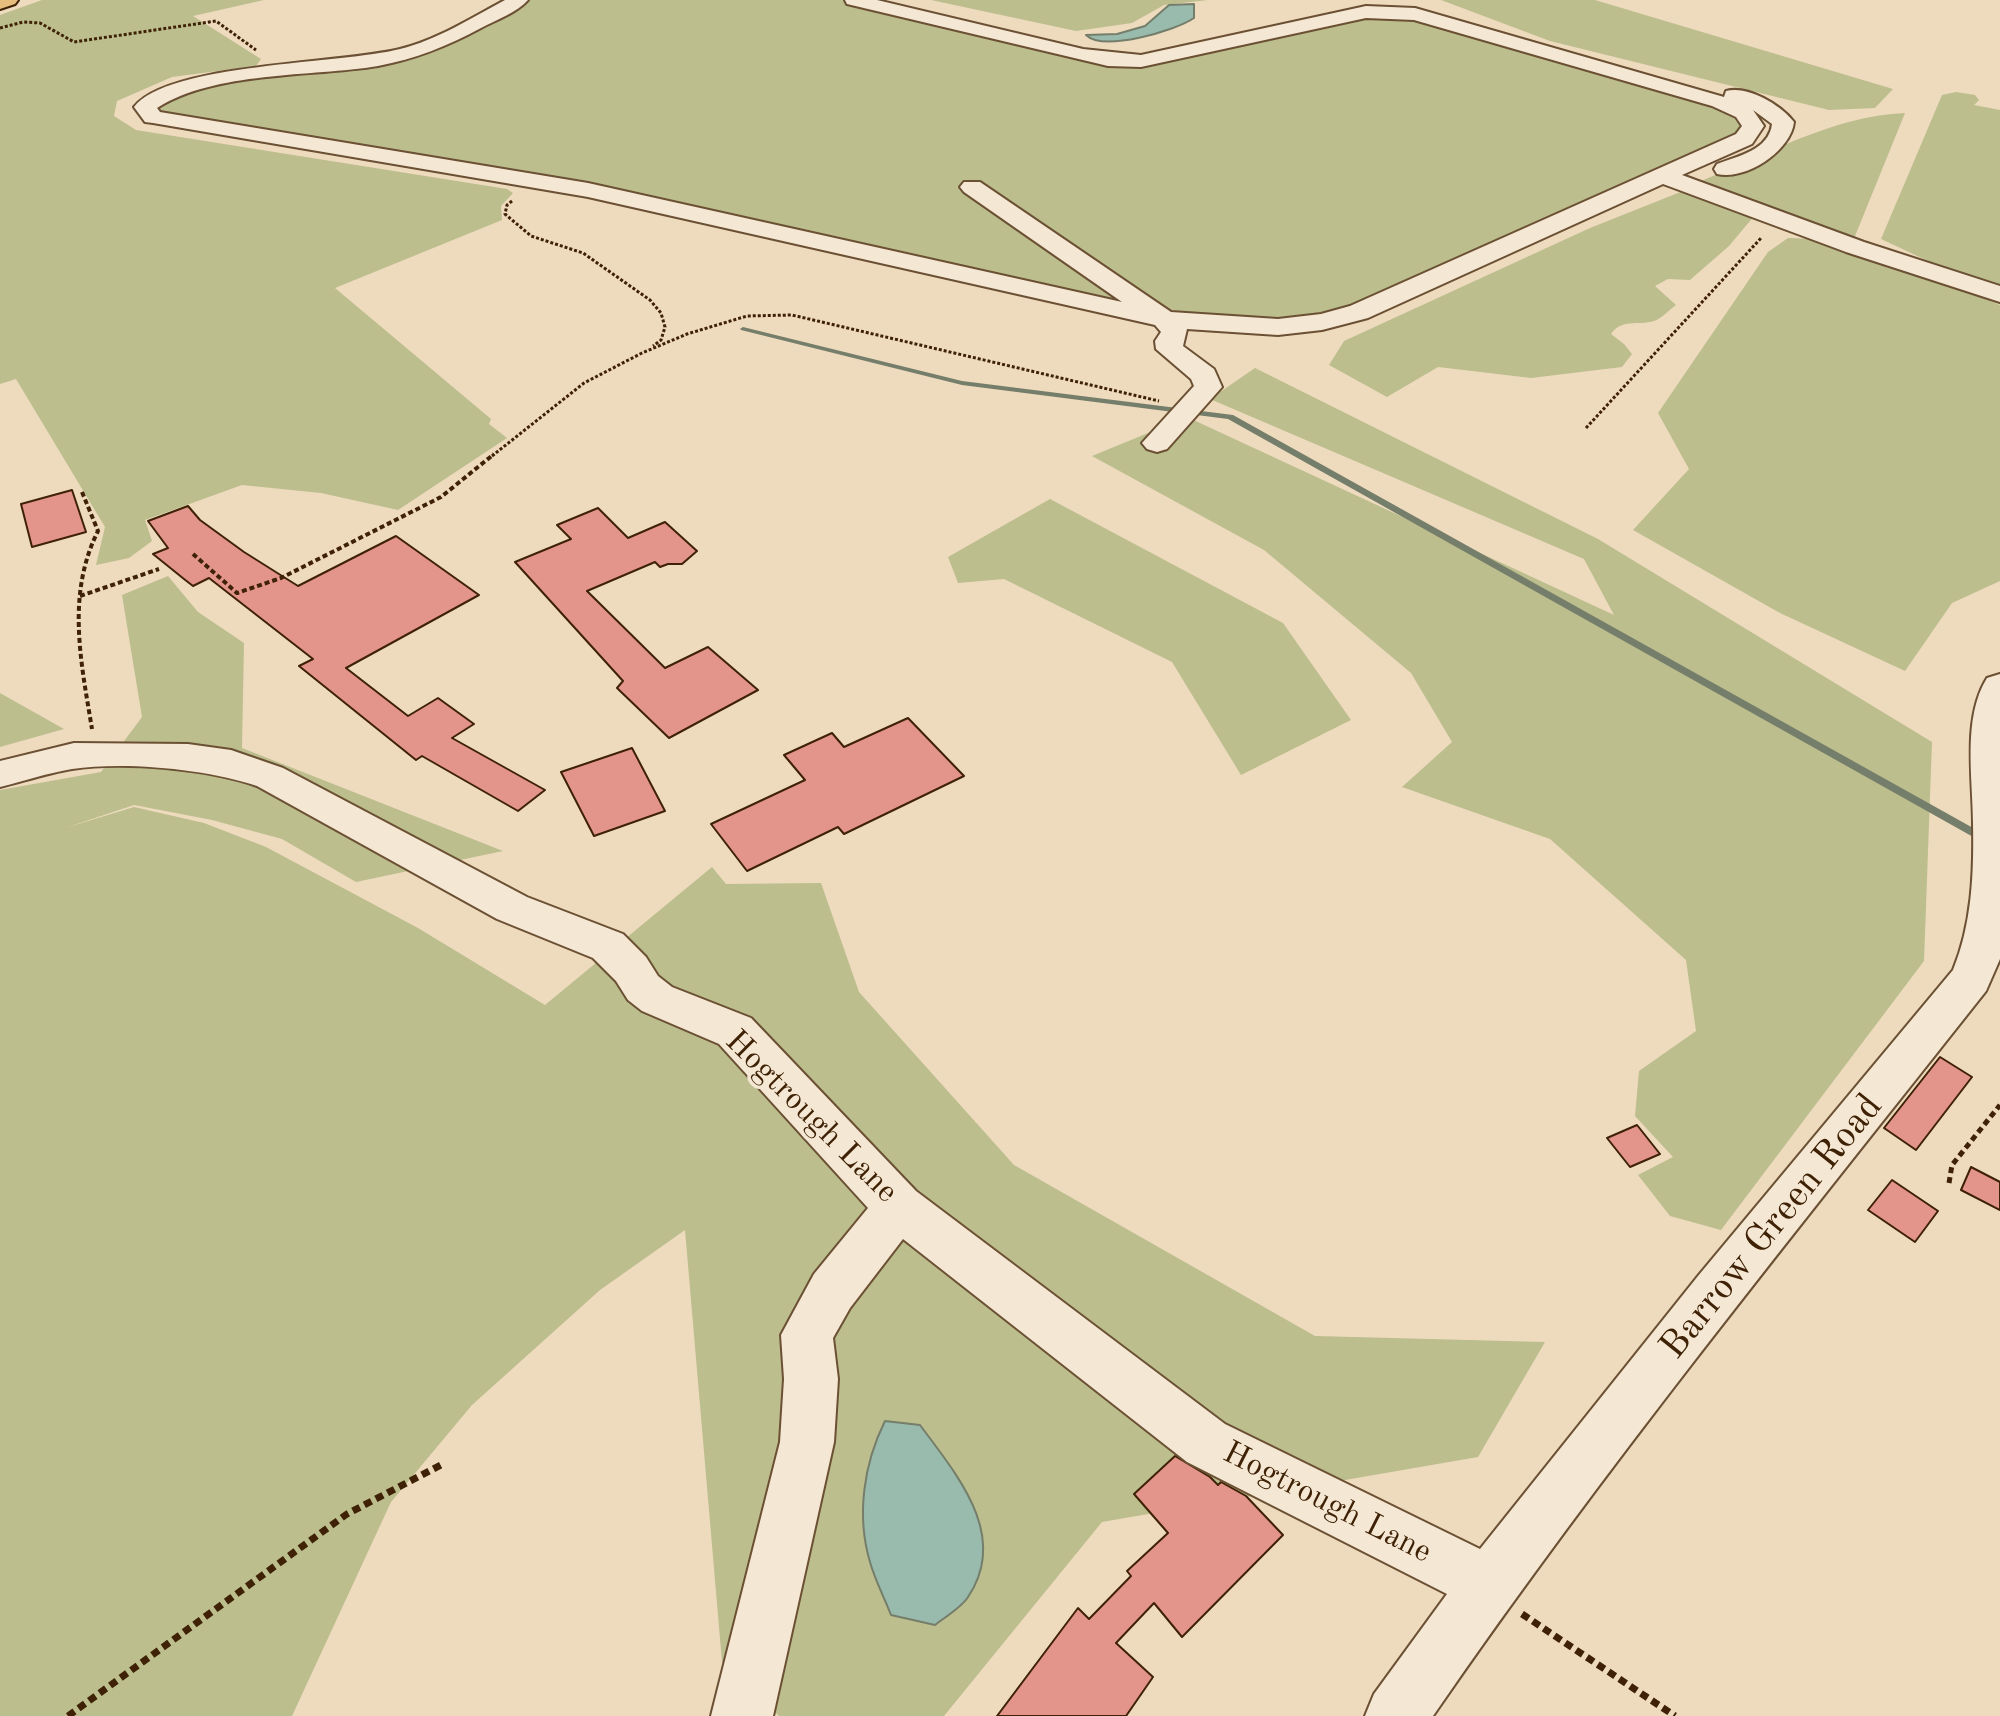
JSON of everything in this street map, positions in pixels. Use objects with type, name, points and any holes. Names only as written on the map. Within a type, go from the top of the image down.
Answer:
[{"type":"highway","points":[[0,3],[8,0]]},
{"type":"street","points":[[489,0],[400,44],[330,62],[172,83],[149,91],[133,102],[131,112],[138,119],[155,125],[525,188],[1170,325],[1279,340],[1354,333],[1384,325],[1777,145],[1783,134],[1783,122],[1755,102],[1735,95],[1558,49],[1440,9],[1398,0]]},
{"type":"street","points":[[519,0],[406,54],[171,89],[155,97],[145,107],[153,117],[588,190],[1170,325],[1278,327],[1322,322],[1359,312],[1744,139],[1753,126],[1744,113],[1719,102],[1415,14],[1366,12],[1175,56],[1130,60],[1083,55],[854,0]]},
{"type":"street","points":[[882,0],[1098,49],[1127,51],[1153,48],[1367,0]]},
{"type":"street","points":[[1660,175],[1855,247],[2000,294]]},
{"type":"street","points":[[972,187],[1170,325]]},
{"type":"street","points":[[1157,443],[1208,387],[1208,381],[1170,349],[1170,325]]},
{"type":"street","name":"Barrow Green Road","points":[[1396,1716],[1489,1584],[1716,1293],[1947,1012],[1977,969],[1988,945],[1991,925],[1990,728],[2000,686]]},
{"type":"street","name":"Hogtrough Lane","points":[[0,774],[74,756],[188,757],[231,763],[270,777],[512,908],[597,939],[617,952],[643,988],[657,999],[735,1031],[899,1207],[1206,1443],[1489,1584]]},
{"type":"street","points":[[742,1716],[807,1442],[811,1379],[807,1335],[832,1291],[899,1207]]},
{"type":"path","points":[[0,28],[42,21],[52,24],[74,42],[216,21],[281,68]]},
{"type":"path","points":[[525,188],[507,205],[505,214],[519,229],[583,253],[650,300],[661,313],[665,327],[661,340],[642,353]]},
{"type":"path","points":[[1586,428],[1638,379],[1705,296],[1765,233],[1768,227],[1766,219],[1756,211]]},
{"type":"path","points":[[193,554],[237,593],[281,578],[441,497],[584,383],[642,353],[721,322],[747,316],[792,315],[1190,408]]},
{"type":"path","points":[[82,492],[98,531],[83,568],[76,619],[92,734],[99,757]]},
{"type":"path","points":[[80,596],[159,569]]},
{"type":"path","points":[[1949,1183],[1952,1165],[2000,1105]]},
{"type":"path","points":[[68,1716],[347,1514],[441,1465]]},
{"type":"path","points":[[1489,1584],[1509,1605],[1675,1716]]},
{"type":"green space","points":[[42,0],[264,0],[193,16],[261,59],[256,66],[172,77],[117,101],[114,116],[136,130],[507,189],[513,193],[501,206],[502,220],[335,288],[491,419],[489,424],[507,438],[398,510],[321,493],[242,485],[145,520],[152,541],[129,558],[96,565],[105,527],[16,379],[0,384],[0,15]]},
{"type":"green space","points":[[523,0],[856,0],[1107,62],[1367,14],[1393,13],[1715,103],[1739,114],[1747,127],[1738,138],[1354,310],[1317,320],[1190,319],[581,186],[158,115],[155,101],[189,87],[382,62]]},
{"type":"green space","points":[[931,0],[1208,0],[1164,5],[1132,23],[1076,31]]},
{"type":"green space","points":[[1441,0],[1595,0],[1893,89],[1875,108],[1829,110],[1550,41]]},
{"type":"green space","points":[[1956,92],[1975,95],[1979,100],[1974,105],[2000,110],[2000,285],[1943,268],[1881,239],[1942,95]]},
{"type":"green space","points":[[1905,113],[1853,241],[1694,184],[1824,130],[1878,116]]},
{"type":"green space","points":[[1683,191],[1755,215],[1729,246],[1690,280],[1668,279],[1655,286],[1676,305],[1665,314],[1654,321],[1625,324],[1615,329],[1611,334],[1632,354],[1622,367],[1531,378],[1438,367],[1387,397],[1329,365],[1344,341],[1590,228]]},
{"type":"green space","points":[[1788,238],[1867,252],[2000,305],[2000,581],[1952,603],[1905,671],[1780,613],[1633,530],[1689,469],[1658,413],[1768,252]]},
{"type":"green space","points":[[1255,368],[1598,539],[1932,742],[1924,961],[1721,1230],[1670,1216],[1638,1175],[1673,1157],[1635,1116],[1639,1071],[1696,1031],[1686,960],[1550,839],[1402,787],[1452,742],[1411,673],[1264,550],[1092,456],[1187,417],[1614,615],[1584,559],[1210,399]]},
{"type":"green space","points":[[1050,499],[1283,623],[1351,720],[1241,775],[1172,662],[1004,579],[958,583],[948,557]]},
{"type":"green space","points":[[168,576],[198,612],[244,643],[242,748],[503,851],[356,882],[282,839],[212,820],[134,805],[65,828],[134,807],[204,823],[266,847],[418,928],[545,1005],[712,867],[726,884],[821,883],[859,992],[1014,1165],[1315,1336],[1545,1342],[1478,1457],[1102,1522],[944,1716],[779,1716],[722,1662],[685,1230],[600,1290],[472,1405],[391,1502],[292,1716],[0,1716],[0,790],[101,772],[142,717],[122,595]]},
{"type":"green space","points":[[0,693],[64,729],[0,747]]},
{"type":"shaded area","points":[[1194,4],[1194,18],[1156,34],[1123,41],[1095,40],[1086,35],[1117,34],[1145,26],[1169,5]]},
{"type":"shaded area","points":[[885,1421],[920,1425],[962,1485],[981,1528],[983,1551],[979,1574],[965,1601],[935,1625],[891,1615],[870,1562],[863,1526],[864,1490],[872,1454]]},
{"type":"building","points":[[72,490],[86,532],[32,547],[21,504]]},
{"type":"building","points":[[188,506],[200,520],[244,552],[298,586],[396,536],[479,595],[346,668],[408,716],[438,698],[474,724],[452,738],[545,790],[518,811],[422,756],[416,760],[299,666],[313,659],[209,578],[193,586],[184,579],[153,554],[168,548],[148,521]]},
{"type":"building","points":[[598,508],[628,538],[665,522],[697,551],[682,564],[660,567],[655,562],[587,591],[665,668],[708,647],[758,690],[669,738],[617,688],[623,681],[515,562],[571,539],[557,525]]},
{"type":"building","points":[[908,718],[964,776],[844,834],[838,827],[747,871],[711,824],[805,780],[784,755],[832,733],[844,747]]},
{"type":"building","points":[[632,748],[665,811],[594,836],[561,772]]},
{"type":"building","points":[[1940,1057],[1972,1077],[1916,1150],[1884,1128]]},
{"type":"building","points":[[1637,1125],[1660,1154],[1630,1167],[1607,1138]]},
{"type":"building","points":[[1971,1167],[2000,1182],[2000,1210],[1961,1190]]},
{"type":"building","points":[[1892,1180],[1938,1211],[1915,1242],[1868,1210]]},
{"type":"building","points":[[1175,1456],[1218,1485],[1221,1482],[1246,1496],[1283,1535],[1182,1637],[1154,1603],[1116,1643],[1153,1677],[1126,1716],[997,1716],[1078,1608],[1089,1619],[1131,1576],[1127,1571],[1168,1533],[1134,1494]]},
{"type":"waterway","points":[[743,329],[962,383],[1230,417],[2000,848]]}]
